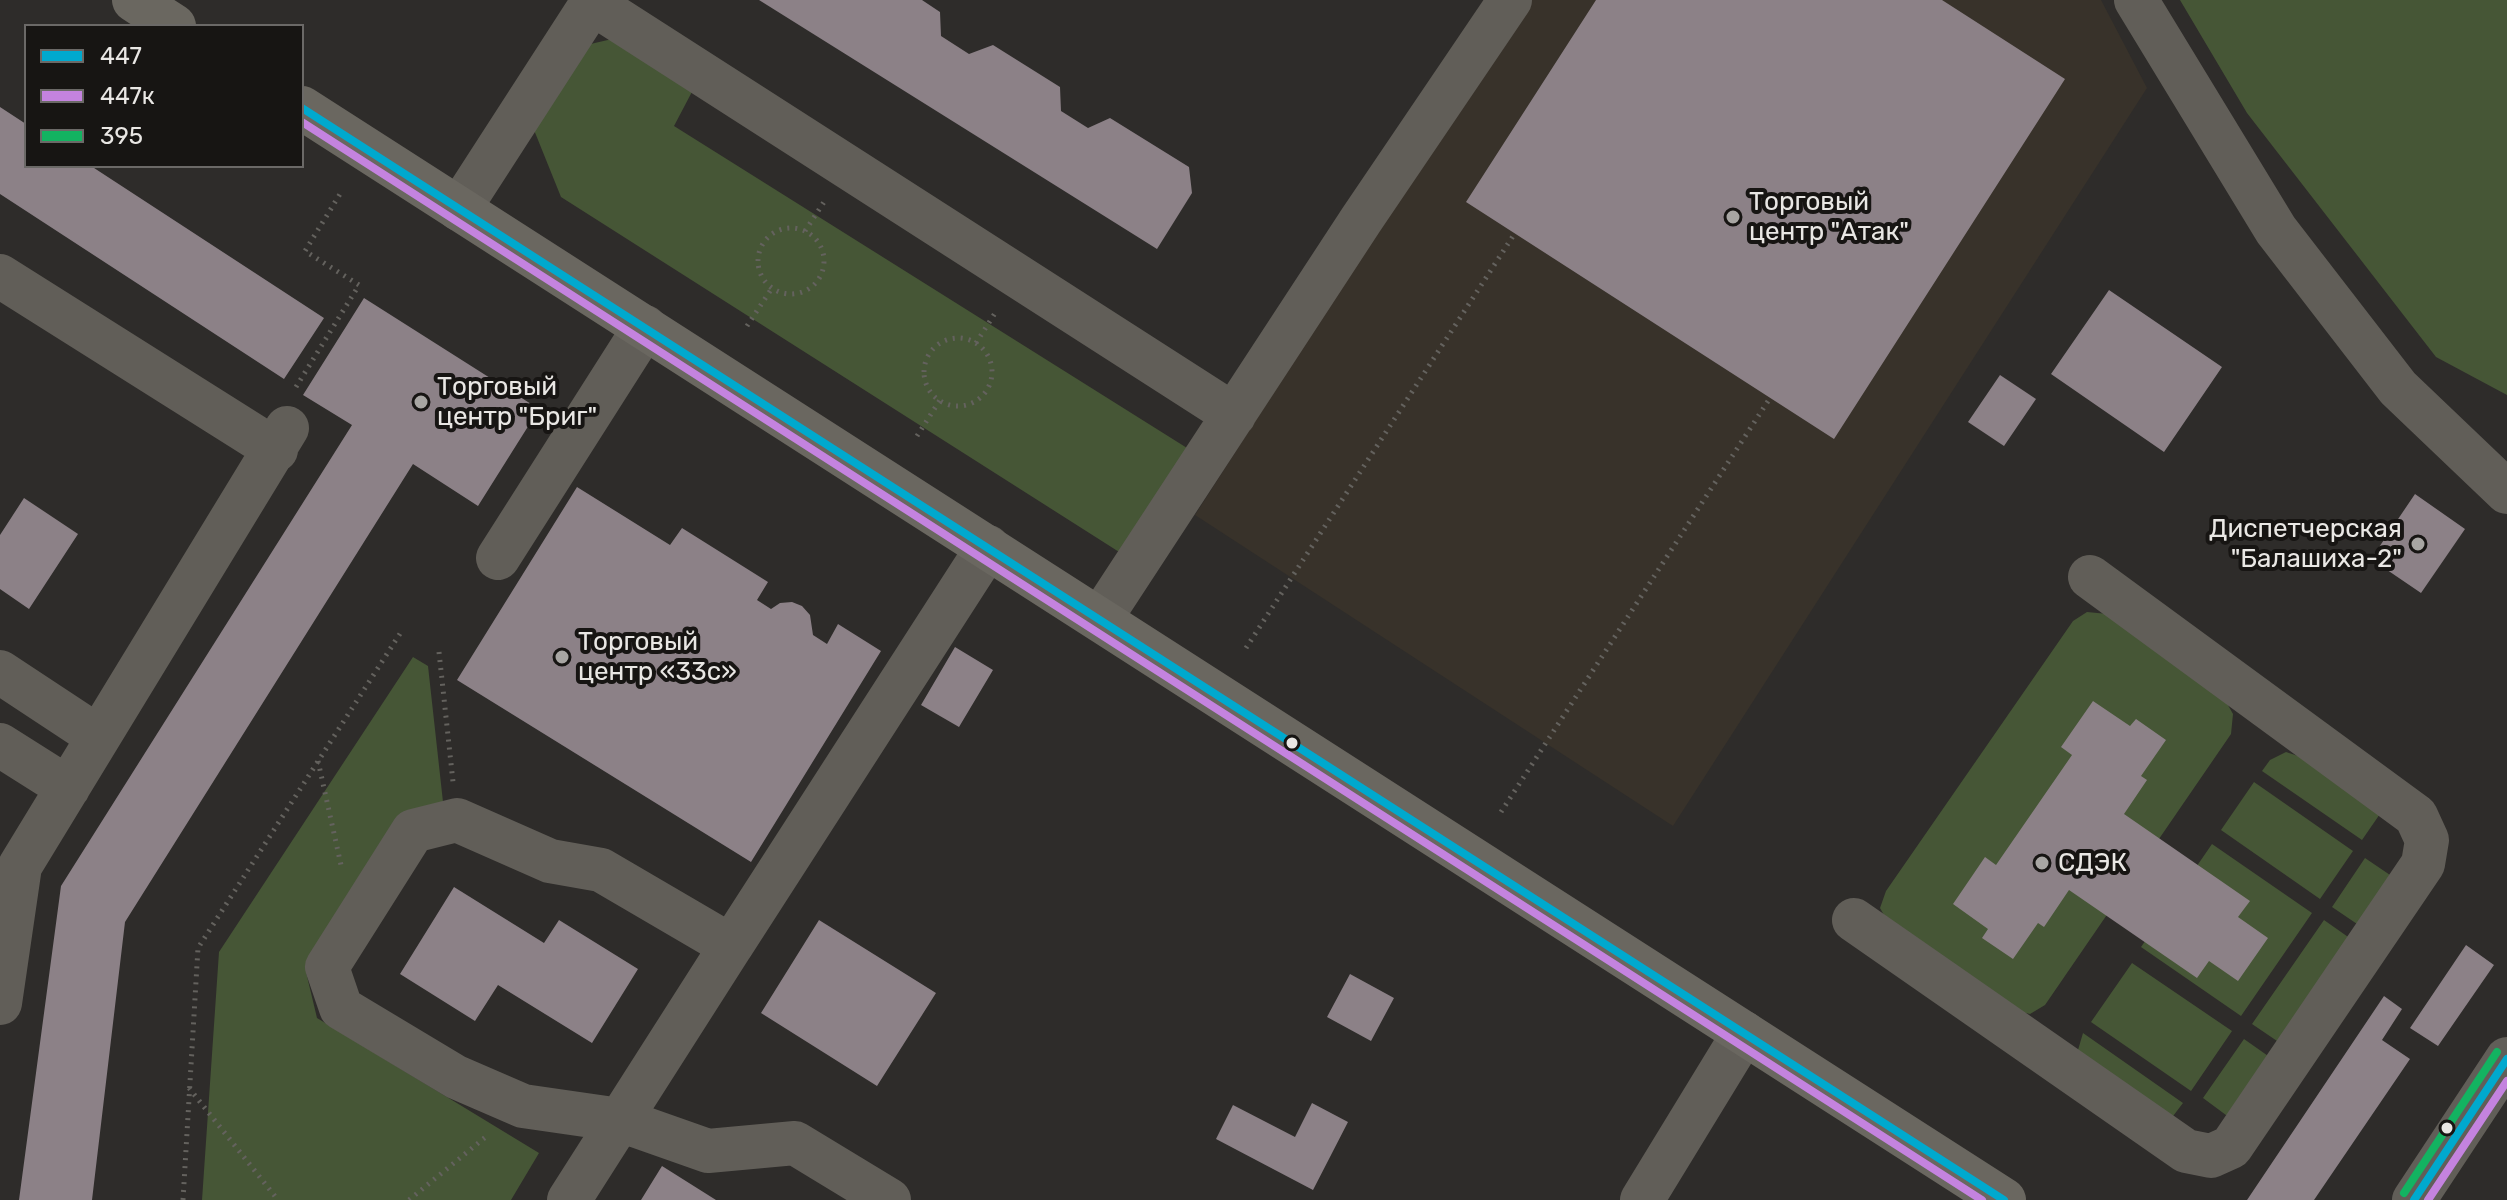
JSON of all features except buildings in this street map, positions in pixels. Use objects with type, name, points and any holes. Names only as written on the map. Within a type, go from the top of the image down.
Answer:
[{"type":"main road","points":[[134,0],[171,24]]},
{"type":"main road","points":[[304,109],[2004,1200]]},
{"type":"street","points":[[1100,619],[1361,220],[1510,0]]},
{"type":"street","points":[[2136,0],[2276,230],[2398,388],[2507,492]]},
{"type":"street","points":[[459,209],[592,3],[1234,415]]},
{"type":"street","points":[[0,276],[281,439],[20,866],[0,1000]]},
{"type":"street","points":[[498,558],[645,327]]},
{"type":"street","points":[[569,1200],[988,547]]},
{"type":"street","points":[[1854,920],[2186,1151],[2211,1156],[2231,1147],[2423,864],[2427,840],[2416,816],[2090,577]]},
{"type":"street","points":[[0,672],[97,736]]},
{"type":"street","points":[[0,745],[68,788]]},
{"type":"street","points":[[731,946],[601,870],[550,861],[457,820],[413,831],[327,967],[341,1008],[456,1077],[523,1106],[620,1120],[708,1151],[795,1143],[889,1200]]},
{"type":"street","points":[[1642,1200],[1744,1033]]},
{"type":"street","points":[[2414,1200],[2507,1059]]},
{"type":"path","points":[[281,439],[289,398],[359,285],[305,251],[340,194]]},
{"type":"path","points":[[784,228],[805,231],[815,238],[823,257],[819,278],[803,292],[781,293],[772,288],[759,271],[760,249],[766,240],[784,228]]},
{"type":"path","points":[[1246,648],[1515,233]]},
{"type":"path","points":[[747,326],[772,288]]},
{"type":"path","points":[[955,338],[976,343],[984,350],[992,371],[985,391],[967,405],[956,406],[940,400],[928,388],[924,377],[928,354],[935,346],[955,338]]},
{"type":"path","points":[[1501,812],[1770,398]]},
{"type":"path","points":[[917,436],[940,400]]},
{"type":"path","points":[[183,1200],[198,948],[403,629]]},
{"type":"path","points":[[439,652],[457,820]]},
{"type":"path","points":[[318,760],[354,924]]},
{"type":"path","points":[[189,1088],[278,1200]]},
{"type":"path","points":[[409,1200],[523,1106]]},
{"type":"shaded area","points":[[1525,0],[2101,0],[2147,88],[1673,826],[1195,515]]},
{"type":"green space","points":[[2180,0],[2507,0],[2507,395],[2436,357],[2247,113]]},
{"type":"green space","points":[[612,39],[694,88],[674,126],[1195,453],[1127,557],[561,197],[534,130],[582,46]]},
{"type":"green space","points":[[2087,612],[2108,614],[2224,698],[2233,714],[2231,734],[2045,1005],[2030,1014],[2010,1009],[1889,924],[1880,908],[1886,891],[2073,621]]},
{"type":"green space","points":[[413,657],[428,666],[444,811],[404,821],[306,972],[317,1018],[539,1153],[511,1200],[202,1200],[219,952]]},
{"type":"green space","points":[[2286,752],[2304,758],[2382,811],[2362,840],[2262,771],[2270,760]]},
{"type":"green space","points":[[2254,782],[2353,851],[2320,899],[2221,830]]},
{"type":"green space","points":[[2212,844],[2312,913],[2241,1016],[2141,947]]},
{"type":"green space","points":[[2365,858],[2393,877],[2360,926],[2332,907]]},
{"type":"green space","points":[[2324,920],[2351,939],[2280,1043],[2252,1024]]},
{"type":"green space","points":[[2132,963],[2232,1031],[2191,1091],[2091,1022]]},
{"type":"green space","points":[[2083,1033],[2183,1103],[2167,1124],[2078,1050]]},
{"type":"green space","points":[[2244,1039],[2271,1058],[2230,1118],[2203,1098]]},
{"type":"transit line","name":"447","points":[[304,109],[2004,1200]]},
{"type":"transit line","name":"447к","points":[[304,123],[1982,1200]]},
{"type":"transit line","name":"395","points":[[2404,1193],[2497,1052]]},
{"type":"transit line","name":"447","points":[[2414,1200],[2507,1059]]},
{"type":"transit line","name":"447к","points":[[2428,1200],[2507,1081]]},
{"type":"place","name":"Торговый центр \"Атак\"","points":[[1733,217]]},
{"type":"place","name":"Торговый центр \"Бриг\"","points":[[421,402]]},
{"type":"place","name":"Диспетчерская \"Балашиха-2\"","points":[[2418,544]]},
{"type":"place","name":"Торговый центр «33с»","points":[[562,657]]},
{"type":"place","name":"СДЭК","points":[[2042,863]]}]
